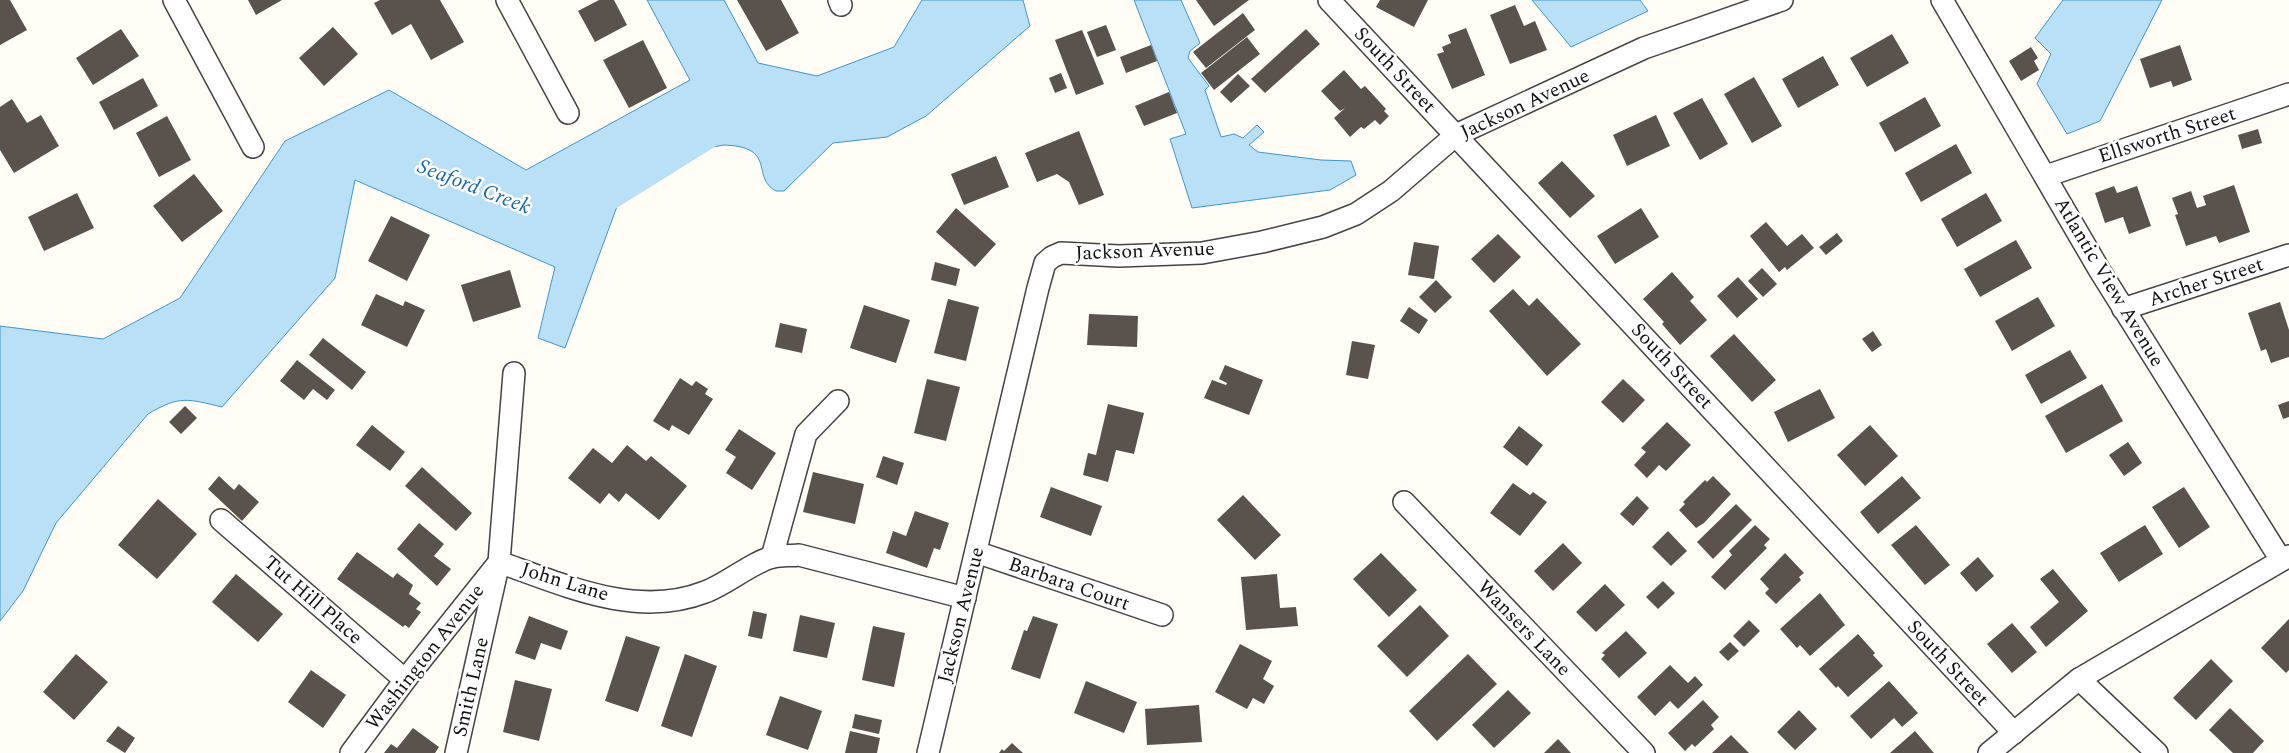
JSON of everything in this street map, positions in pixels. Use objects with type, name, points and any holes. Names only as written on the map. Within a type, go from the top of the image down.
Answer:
[{"type":"street","points":[[174,0],[253,147]]},
{"type":"street","points":[[507,0],[568,113]]},
{"type":"street","name":"South Street","points":[[1329,0],[2014,733]]},
{"type":"street","name":"Jackson Avenue","points":[[928,753],[1038,288],[1045,263],[1052,256],[1061,253],[1119,256],[1202,253],[1262,242],[1323,227],[1356,214],[1391,191],[1456,135],[1644,48],[1782,0]]},
{"type":"street","name":"Atlantic View Avenue","points":[[1942,0],[2123,309],[2285,558]]},
{"type":"street","name":"Ellsworth Street","points":[[2046,176],[2289,94]]},
{"type":"street","name":"Archer Street","points":[[2123,309],[2289,254]]},
{"type":"street","name":"Smith Lane","points":[[456,753],[499,562],[514,373]]},
{"type":"street","points":[[772,557],[806,434],[838,401]]},
{"type":"street","name":"Wansers Lane","points":[[1404,502],[1644,753]]},
{"type":"street","name":"Tut Hill Place","points":[[220,520],[405,680]]},
{"type":"street","name":"Barbara Court","points":[[976,552],[1162,616]]},
{"type":"street","name":"John Lane","points":[[499,562],[591,594],[647,602],[678,600],[706,592],[772,557],[800,555],[965,598]]},
{"type":"street","points":[[1990,753],[2079,679],[2285,558]]},
{"type":"street","name":"Washington Avenue","points":[[351,753],[405,680],[499,562]]},
{"type":"street","points":[[2079,679],[2157,753]]},
{"type":"water","points":[[647,0],[724,0],[758,63],[817,76],[894,47],[922,0],[1023,0],[1030,26],[926,116],[887,137],[833,143],[784,191],[776,191],[769,185],[764,178],[757,157],[751,151],[741,147],[724,145],[651,158],[619,201],[565,348],[538,338],[555,267],[355,180],[335,278],[222,407],[184,400],[168,404],[148,414],[56,523],[23,591],[0,621],[0,326],[103,339],[180,298],[285,141],[389,90],[526,170],[690,80]]},
{"type":"water","points":[[1134,0],[1181,0],[1200,43],[1190,51],[1188,58],[1209,86],[1205,90],[1221,137],[1234,134],[1243,138],[1257,125],[1264,132],[1249,145],[1258,152],[1321,160],[1351,161],[1356,175],[1330,190],[1192,208],[1170,139],[1186,134]]},
{"type":"water","points":[[1532,0],[1640,0],[1648,11],[1571,47]]},
{"type":"water","points":[[2063,0],[2162,0],[2100,121],[2067,134],[2037,84],[2051,54],[2035,38]]},
{"type":"building","points":[[0,0],[10,0],[27,30],[0,45]]},
{"type":"building","points":[[248,0],[282,0],[256,15]]},
{"type":"building","points":[[380,0],[440,0],[464,42],[431,60],[411,24],[392,35],[374,3]]},
{"type":"building","points":[[599,0],[614,0],[627,25],[595,42],[578,11]]},
{"type":"building","points":[[737,0],[781,0],[799,33],[766,51]]},
{"type":"building","points":[[1196,0],[1249,0],[1214,26]]},
{"type":"building","points":[[1380,0],[1428,0],[1414,27],[1376,7]]},
{"type":"building","points":[[1515,5],[1524,26],[1535,21],[1547,50],[1510,64],[1490,15]]},
{"type":"building","points":[[1243,13],[1255,30],[1206,68],[1193,52]]},
{"type":"building","points":[[1106,25],[1116,50],[1097,57],[1087,32]]},
{"type":"building","points":[[333,27],[358,54],[324,86],[299,58]]},
{"type":"building","points":[[1466,28],[1485,75],[1452,89],[1437,54],[1444,52],[1442,47],[1451,43],[1448,35]]},
{"type":"building","points":[[121,29],[139,56],[93,85],[76,58]]},
{"type":"building","points":[[1306,29],[1320,44],[1265,93],[1251,79]]},
{"type":"building","points":[[1082,30],[1104,84],[1076,95],[1055,40]]},
{"type":"building","points":[[1892,34],[1909,63],[1867,87],[1850,58]]},
{"type":"building","points":[[1247,37],[1260,54],[1214,90],[1201,73]]},
{"type":"building","points":[[643,40],[667,88],[629,108],[603,60]]},
{"type":"building","points":[[1151,45],[1157,61],[1126,73],[1120,57]]},
{"type":"building","points":[[2180,45],[2192,80],[2173,87],[2171,81],[2150,88],[2140,59]]},
{"type":"building","points":[[2031,47],[2038,58],[2034,61],[2039,70],[2021,81],[2009,61]]},
{"type":"building","points":[[1823,56],[1839,85],[1798,108],[1782,79]]},
{"type":"building","points":[[1344,70],[1361,89],[1365,86],[1386,109],[1384,111],[1389,116],[1380,125],[1375,120],[1364,129],[1361,127],[1350,137],[1334,118],[1345,108],[1340,111],[1321,91]]},
{"type":"building","points":[[1061,73],[1067,88],[1055,93],[1049,78]]},
{"type":"building","points":[[1238,74],[1250,86],[1231,103],[1220,92]]},
{"type":"building","points":[[1754,77],[1782,126],[1752,143],[1724,94]]},
{"type":"building","points":[[143,78],[158,106],[114,130],[99,102]]},
{"type":"building","points":[[1169,92],[1177,113],[1144,126],[1135,106]]},
{"type":"building","points":[[1925,97],[1941,126],[1895,152],[1879,123]]},
{"type":"building","points":[[1702,98],[1728,144],[1700,160],[1673,113]]},
{"type":"building","points":[[12,99],[27,123],[41,115],[59,146],[14,173],[0,150],[0,107]]},
{"type":"building","points":[[1656,115],[1670,146],[1627,166],[1613,135]]},
{"type":"building","points":[[167,116],[191,160],[159,177],[136,133]]},
{"type":"building","points":[[2258,129],[2262,143],[2242,149],[2238,135]]},
{"type":"building","points":[[1079,131],[1104,195],[1079,205],[1069,182],[1057,174],[1037,182],[1025,153]]},
{"type":"building","points":[[1956,144],[1972,173],[1921,202],[1905,173]]},
{"type":"building","points":[[996,156],[1009,187],[964,205],[951,174]]},
{"type":"building","points":[[1562,161],[1595,196],[1570,218],[1538,183]]},
{"type":"building","points":[[194,174],[223,211],[182,242],[153,206]]},
{"type":"building","points":[[2234,185],[2250,232],[2219,243],[2216,236],[2186,246],[2175,215],[2178,214],[2172,198],[2191,191],[2197,208],[2206,205],[2203,196]]},
{"type":"building","points":[[2114,186],[2117,193],[2137,186],[2151,226],[2129,234],[2123,217],[2105,223],[2095,193]]},
{"type":"building","points":[[77,193],[94,228],[44,251],[28,217]]},
{"type":"building","points":[[1986,193],[2002,221],[1957,247],[1941,219]]},
{"type":"building","points":[[956,208],[996,244],[975,267],[936,232]]},
{"type":"building","points":[[1641,208],[1659,237],[1615,264],[1597,236]]},
{"type":"building","points":[[391,216],[430,235],[407,281],[368,261]]},
{"type":"building","points":[[1766,222],[1787,246],[1802,234],[1814,248],[1787,270],[1785,267],[1779,272],[1750,236]]},
{"type":"building","points":[[1837,233],[1843,241],[1826,255],[1819,247]]},
{"type":"building","points":[[1498,234],[1521,257],[1494,283],[1471,259]]},
{"type":"building","points":[[2016,240],[2032,268],[1980,297],[1964,269]]},
{"type":"building","points":[[1414,242],[1439,246],[1434,279],[1408,275]]},
{"type":"building","points":[[935,262],[960,269],[956,286],[931,280]]},
{"type":"building","points":[[1762,268],[1777,284],[1763,297],[1748,281]]},
{"type":"building","points":[[510,270],[521,307],[473,322],[461,285]]},
{"type":"building","points":[[1672,272],[1694,297],[1690,301],[1707,320],[1680,345],[1662,324],[1664,322],[1643,299]]},
{"type":"building","points":[[1738,277],[1758,299],[1737,318],[1717,296]]},
{"type":"building","points":[[1436,280],[1452,297],[1435,313],[1419,297]]},
{"type":"building","points":[[1513,289],[1529,306],[1537,298],[1581,344],[1547,376],[1489,311]]},
{"type":"building","points":[[376,294],[403,306],[405,301],[425,310],[407,347],[361,325]]},
{"type":"building","points":[[2038,297],[2055,326],[2012,351],[1995,321]]},
{"type":"building","points":[[948,299],[979,307],[966,361],[934,353]]},
{"type":"building","points":[[2280,302],[2289,330],[2289,357],[2271,363],[2266,349],[2261,351],[2248,313]]},
{"type":"building","points":[[864,305],[910,320],[896,363],[850,348]]},
{"type":"building","points":[[1409,307],[1428,320],[1419,334],[1400,321]]},
{"type":"building","points":[[1089,314],[1138,316],[1137,347],[1087,345]]},
{"type":"building","points":[[780,323],[807,329],[802,353],[775,347]]},
{"type":"building","points":[[1873,331],[1882,345],[1872,352],[1862,339]]},
{"type":"building","points":[[1734,334],[1776,380],[1752,402],[1710,356]]},
{"type":"building","points":[[323,338],[366,372],[352,390],[309,355]]},
{"type":"building","points":[[1352,341],[1375,345],[1368,379],[1346,375]]},
{"type":"building","points":[[2070,350],[2087,378],[2041,404],[2025,375]]},
{"type":"building","points":[[297,360],[335,390],[327,400],[313,389],[304,400],[280,381]]},
{"type":"building","points":[[1225,365],[1263,380],[1249,415],[1204,398],[1212,380],[1226,385],[1227,383],[1219,379]]},
{"type":"building","points":[[680,378],[692,386],[696,381],[708,389],[705,394],[713,399],[689,435],[672,425],[669,431],[653,421]]},
{"type":"building","points":[[927,379],[960,387],[946,441],[914,433]]},
{"type":"building","points":[[1623,379],[1645,400],[1623,423],[1601,402]]},
{"type":"building","points":[[2102,384],[2123,421],[2066,453],[2045,416]]},
{"type":"building","points":[[1820,389],[1835,418],[1788,442],[1774,412]]},
{"type":"building","points":[[2289,401],[2289,417],[2283,419],[2278,405]]},
{"type":"building","points":[[1108,404],[1144,413],[1134,454],[1116,450],[1108,482],[1083,475],[1088,453],[1096,455]]},
{"type":"building","points":[[185,406],[197,418],[181,434],[169,422]]},
{"type":"building","points":[[1667,422],[1691,445],[1666,471],[1659,465],[1647,478],[1634,465],[1646,452],[1641,448]]},
{"type":"building","points":[[372,425],[405,452],[390,471],[356,445]]},
{"type":"building","points":[[1870,425],[1898,456],[1865,486],[1837,455]]},
{"type":"building","points":[[1519,426],[1543,445],[1527,466],[1503,447]]},
{"type":"building","points":[[739,429],[776,453],[752,490],[726,473],[736,457],[725,450]]},
{"type":"building","points":[[2128,442],[2142,463],[2124,476],[2109,455]]},
{"type":"building","points":[[627,445],[646,461],[651,456],[687,486],[659,520],[626,493],[619,502],[609,493],[600,504],[568,478],[593,448],[612,463]]},
{"type":"building","points":[[883,456],[904,463],[897,485],[876,477]]},
{"type":"building","points":[[422,467],[472,513],[456,531],[405,486]]},
{"type":"building","points":[[813,472],[864,484],[855,524],[803,512]]},
{"type":"building","points":[[219,476],[234,490],[239,484],[259,502],[242,521],[208,489]]},
{"type":"building","points":[[1713,476],[1731,494],[1704,523],[1696,528],[1679,510],[1685,504],[1683,502],[1705,480],[1707,482]]},
{"type":"building","points":[[1902,476],[1921,498],[1878,534],[1860,512]]},
{"type":"building","points":[[1513,483],[1530,495],[1533,492],[1547,502],[1520,536],[1490,513]]},
{"type":"building","points":[[1051,487],[1102,506],[1091,536],[1040,517]]},
{"type":"building","points":[[2184,487],[2210,527],[2179,548],[2152,507]]},
{"type":"building","points":[[1243,495],[1281,535],[1255,560],[1217,520]]},
{"type":"building","points":[[1637,496],[1649,508],[1633,526],[1620,514]]},
{"type":"building","points":[[158,499],[197,534],[157,579],[118,545]]},
{"type":"building","points":[[1736,504],[1752,520],[1713,559],[1697,542]]},
{"type":"building","points":[[915,511],[949,523],[940,550],[934,548],[927,568],[886,553],[893,531],[906,536]]},
{"type":"building","points":[[419,523],[444,544],[434,556],[451,569],[437,586],[397,549]]},
{"type":"building","points":[[1755,525],[1770,539],[1764,545],[1767,548],[1725,590],[1711,577],[1732,555],[1729,551]]},
{"type":"building","points":[[1916,525],[1950,565],[1925,585],[1891,545]]},
{"type":"building","points":[[2145,525],[2163,554],[2119,582],[2100,553]]},
{"type":"building","points":[[1668,531],[1687,551],[1671,566],[1652,547]]},
{"type":"building","points":[[1563,543],[1582,563],[1553,591],[1534,571]]},
{"type":"building","points":[[357,552],[393,578],[397,573],[413,585],[409,594],[421,603],[416,609],[421,612],[409,628],[405,625],[403,627],[337,579]]},
{"type":"building","points":[[1381,553],[1417,590],[1389,617],[1353,579]]},
{"type":"building","points":[[1785,553],[1804,573],[1799,577],[1801,580],[1776,604],[1765,593],[1769,589],[1760,579]]},
{"type":"building","points":[[1978,557],[1994,576],[1976,592],[1960,573]]},
{"type":"building","points":[[2053,569],[2088,611],[2046,647],[2030,627],[2059,602],[2040,579]]},
{"type":"building","points":[[236,574],[283,614],[258,642],[212,602]]},
{"type":"building","points":[[1277,574],[1280,608],[1296,607],[1298,626],[1246,630],[1241,577]]},
{"type":"building","points":[[1663,581],[1675,593],[1658,609],[1646,597]]},
{"type":"building","points":[[1605,584],[1625,605],[1596,632],[1576,612]]},
{"type":"building","points":[[1820,593],[1845,625],[1810,656],[1800,645],[1797,648],[1780,629]]},
{"type":"building","points":[[1420,605],[1449,636],[1407,677],[1377,646]]},
{"type":"building","points":[[753,611],[767,614],[762,639],[748,636]]},
{"type":"building","points":[[800,615],[835,623],[827,658],[793,651]]},
{"type":"building","points":[[529,616],[568,631],[561,650],[541,643],[535,660],[515,653]]},
{"type":"building","points":[[1033,616],[1058,624],[1040,679],[1011,669],[1024,630],[1027,631]]},
{"type":"building","points":[[2289,619],[2289,670],[2286,673],[2261,648]]},
{"type":"building","points":[[1749,620],[1760,631],[1744,647],[1733,636]]},
{"type":"building","points":[[2012,623],[2037,652],[2012,673],[1987,644]]},
{"type":"building","points":[[873,626],[905,633],[894,687],[862,680]]},
{"type":"building","points":[[1626,631],[1647,653],[1619,678],[1601,659],[1605,655],[1602,653]]},
{"type":"building","points":[[1858,634],[1875,653],[1873,655],[1883,666],[1848,697],[1838,686],[1836,688],[1819,669]]},
{"type":"building","points":[[626,636],[660,647],[638,712],[605,701]]},
{"type":"building","points":[[1730,642],[1739,651],[1728,661],[1719,652]]},
{"type":"building","points":[[1240,644],[1272,661],[1263,679],[1274,686],[1264,704],[1253,698],[1247,709],[1215,692]]},
{"type":"building","points":[[76,654],[108,682],[74,720],[43,692]]},
{"type":"building","points":[[685,654],[717,666],[692,737],[661,726]]},
{"type":"building","points":[[1468,654],[1497,684],[1437,741],[1409,711]]},
{"type":"building","points":[[2211,659],[2233,681],[2196,720],[2173,698]]},
{"type":"building","points":[[1670,665],[1688,683],[1695,676],[1703,685],[1678,709],[1670,701],[1655,716],[1637,697]]},
{"type":"building","points":[[311,670],[346,695],[323,728],[288,702]]},
{"type":"building","points":[[515,680],[552,689],[539,741],[503,732]]},
{"type":"building","points":[[1086,681],[1137,702],[1124,733],[1074,713]]},
{"type":"building","points":[[1889,681],[1918,713],[1902,727],[1894,718],[1871,739],[1850,716]]},
{"type":"building","points":[[1508,690],[1531,713],[1494,748],[1472,725]]},
{"type":"building","points":[[780,696],[822,711],[808,750],[766,735]]},
{"type":"building","points":[[1703,700],[1719,717],[1711,725],[1714,729],[1695,747],[1692,744],[1685,751],[1668,733]]},
{"type":"building","points":[[1199,705],[1202,742],[1147,745],[1145,709]]},
{"type":"building","points":[[2230,708],[2264,741],[2253,753],[2233,753],[2209,730]]},
{"type":"building","points":[[1799,710],[1817,729],[1795,750],[1777,732]]},
{"type":"building","points":[[855,714],[882,720],[879,734],[852,728]]},
{"type":"building","points":[[118,726],[135,738],[125,753],[106,741]]},
{"type":"building","points":[[413,728],[439,747],[435,753],[384,753],[391,744],[397,748]]},
{"type":"building","points":[[850,731],[880,738],[877,753],[845,753]]},
{"type":"building","points":[[1915,731],[1934,753],[1890,753]]},
{"type":"building","points":[[1731,735],[1749,753],[1712,753]]},
{"type":"building","points":[[1558,739],[1571,753],[1544,753]]},
{"type":"building","points":[[1012,743],[1023,753],[999,753],[1002,749],[1004,751]]},
{"type":"waterway","name":"Seaford Creek","points":[[595,195],[709,124]]}]
